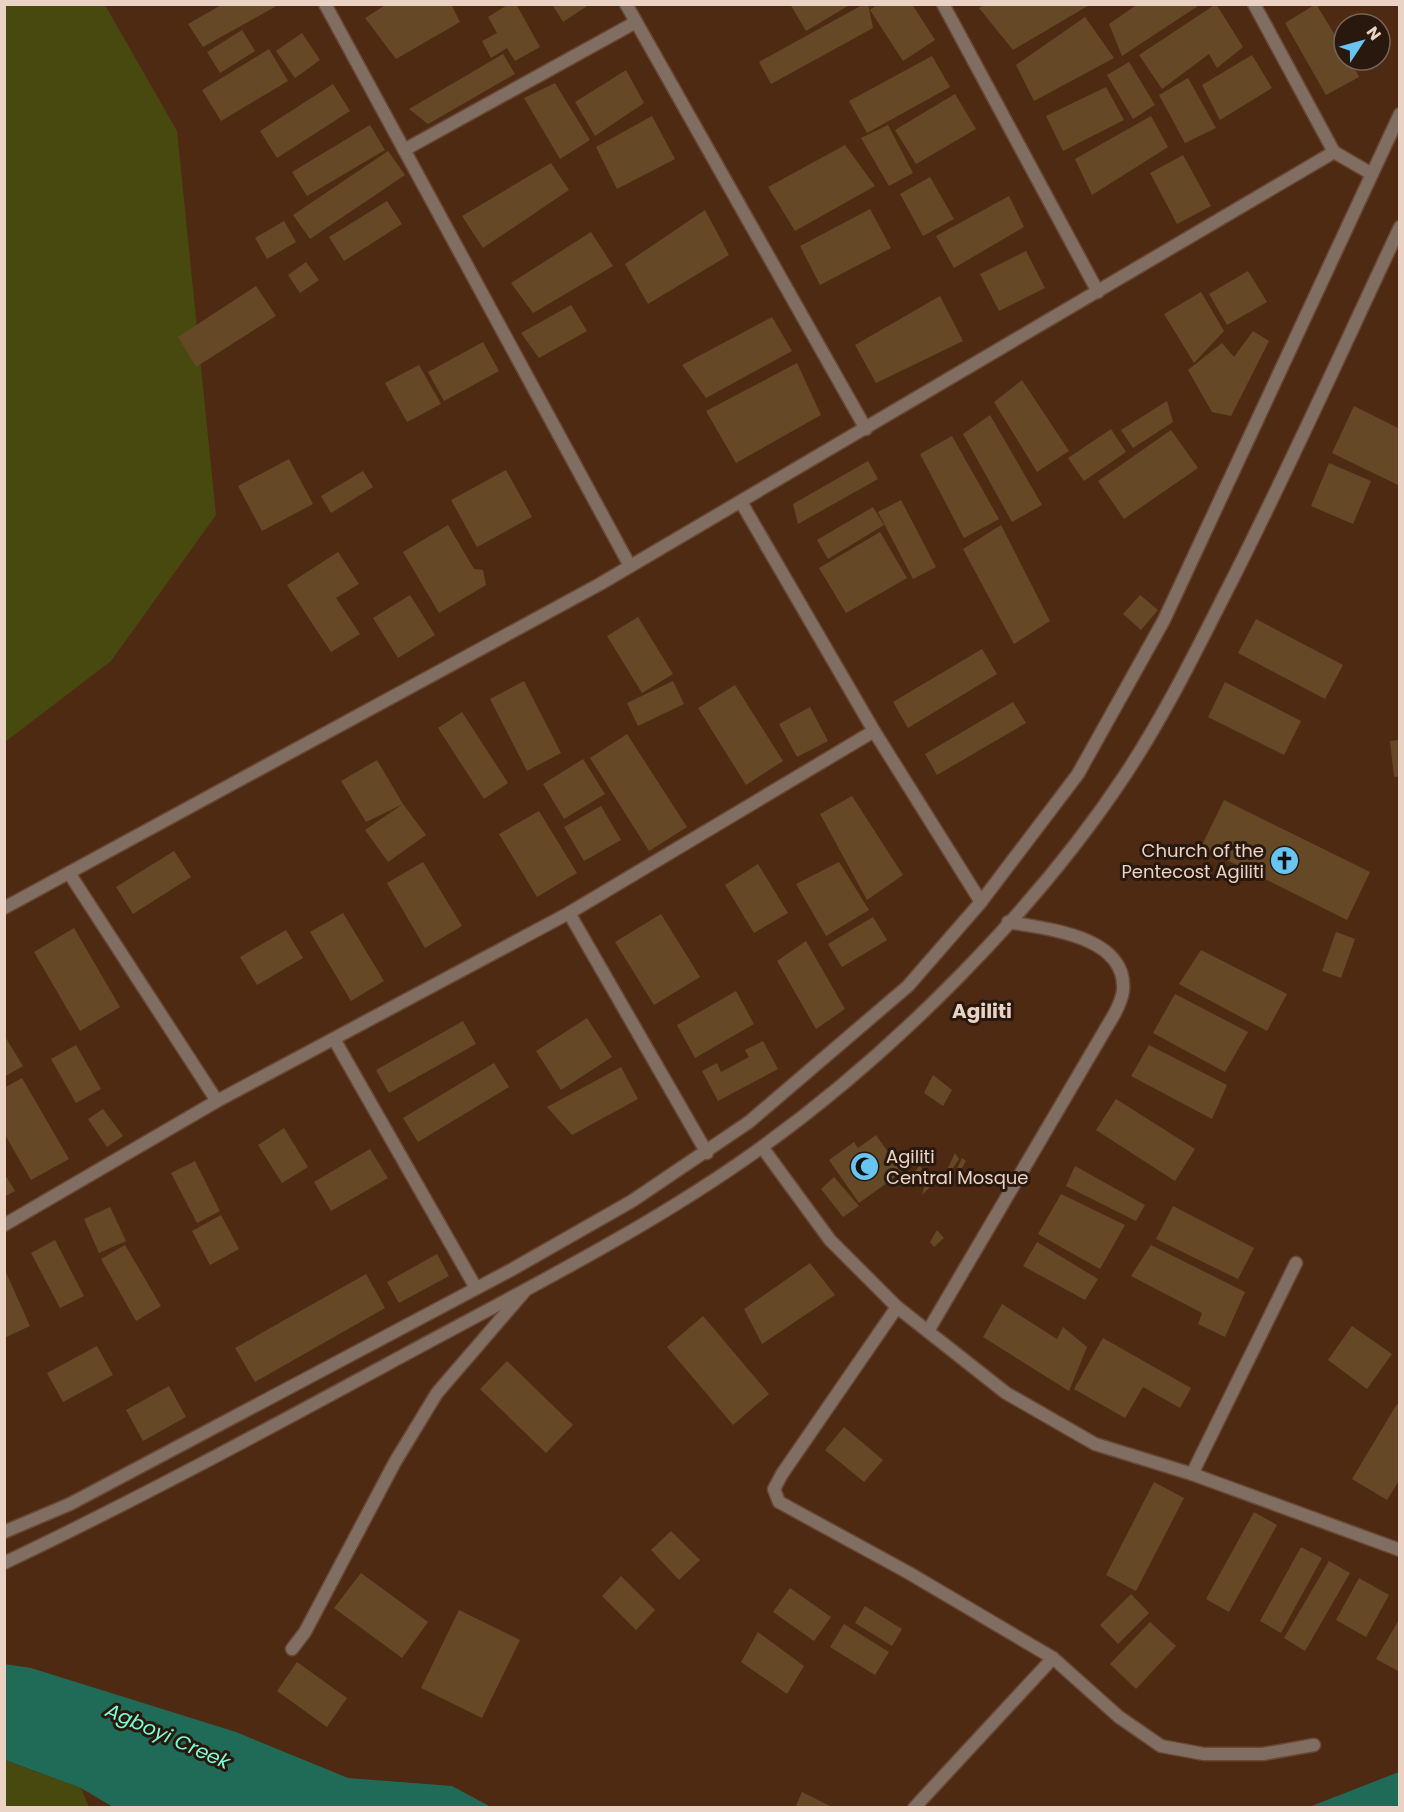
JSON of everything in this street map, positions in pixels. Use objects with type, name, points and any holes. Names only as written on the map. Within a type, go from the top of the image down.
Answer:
[{"type":"street","points":[[325,4],[630,566]]},
{"type":"street","points":[[626,4],[866,429]]},
{"type":"street","points":[[943,4],[1098,292]]},
{"type":"street","points":[[1254,4],[1334,152],[1372,174]]},
{"type":"street","points":[[404,150],[636,22]]},
{"type":"street","points":[[4,1532],[70,1504],[476,1288],[632,1201],[707,1153],[748,1122],[908,986],[981,902],[1078,774],[1164,620],[1400,114]]},
{"type":"street","points":[[4,908],[630,566],[1334,152]]},
{"type":"street","points":[[4,1563],[108,1514],[527,1288],[670,1207],[762,1147],[877,1054],[945,990],[1059,865],[1124,776],[1172,699],[1258,529],[1400,227]]},
{"type":"street","points":[[741,502],[874,731],[981,902]]},
{"type":"street","points":[[4,1225],[217,1101],[569,913],[874,731]]},
{"type":"street","points":[[69,873],[217,1101]]},
{"type":"street","points":[[569,913],[707,1153]]},
{"type":"street","points":[[928,1332],[1115,1013],[1123,992],[1119,967],[1101,946],[1051,930],[1008,922]]},
{"type":"street","points":[[334,1039],[476,1288]]},
{"type":"street","points":[[762,1147],[830,1240],[897,1306],[1006,1393],[1095,1444],[1192,1474],[1400,1550]]},
{"type":"street","points":[[1192,1474],[1296,1263]]},
{"type":"street","points":[[292,1649],[304,1632],[395,1462],[437,1394],[527,1288]]},
{"type":"street","points":[[897,1306],[782,1474],[774,1489],[779,1502],[909,1573],[1053,1658],[1119,1717],[1161,1746],[1204,1754],[1263,1754],[1314,1746]]},
{"type":"street","points":[[914,1808],[1053,1658]]},
{"type":"shaded area","points":[[5,5],[105,5],[177,131],[216,515],[111,661],[5,742]]},
{"type":"shaded area","points":[[4,1760],[81,1788],[89,1807],[5,1807]]},
{"type":"water","name":"Agboyi Creek","points":[[4,1664],[31,1668],[236,1732],[348,1778],[452,1786],[491,1807],[113,1807],[81,1788],[5,1760]]},
{"type":"water","points":[[1399,1772],[1399,1807],[1309,1807]]},
{"type":"building","points":[[223,4],[280,4],[203,47],[188,24]]},
{"type":"building","points":[[387,4],[451,4],[460,22],[396,59],[365,18]]},
{"type":"building","points":[[509,4],[516,4],[540,47],[515,61],[507,48],[491,58],[482,41],[497,33],[488,17]]},
{"type":"building","points":[[552,4],[590,4],[563,22]]},
{"type":"building","points":[[790,4],[851,4],[806,31]]},
{"type":"building","points":[[864,4],[868,4],[873,28],[771,84],[759,62]]},
{"type":"building","points":[[878,4],[912,4],[935,40],[903,61],[870,10]]},
{"type":"building","points":[[985,4],[1091,4],[1013,50],[979,8]]},
{"type":"building","points":[[1138,4],[1201,4],[1122,56],[1109,24]]},
{"type":"building","points":[[1216,4],[1243,47],[1217,68],[1209,54],[1162,89],[1139,55]]},
{"type":"building","points":[[1316,4],[1332,30],[1332,72],[1356,72],[1359,77],[1326,95],[1285,23]]},
{"type":"building","points":[[1085,17],[1114,58],[1034,101],[1016,65]]},
{"type":"building","points":[[242,30],[255,51],[220,73],[207,52]]},
{"type":"building","points":[[302,33],[320,60],[295,78],[276,51]]},
{"type":"building","points":[[269,49],[288,81],[221,121],[202,90]]},
{"type":"building","points":[[503,54],[515,74],[428,124],[409,109]]},
{"type":"building","points":[[1252,55],[1272,88],[1220,120],[1202,85]]},
{"type":"building","points":[[932,56],[950,87],[867,133],[849,101]]},
{"type":"building","points":[[1129,62],[1155,105],[1133,119],[1107,75]]},
{"type":"building","points":[[626,70],[644,103],[595,136],[575,102]]},
{"type":"building","points":[[1188,78],[1216,128],[1185,143],[1159,95]]},
{"type":"building","points":[[555,83],[590,140],[560,159],[524,98]]},
{"type":"building","points":[[333,84],[350,111],[277,158],[260,131]]},
{"type":"building","points":[[1106,87],[1124,120],[1063,151],[1046,116]]},
{"type":"building","points":[[955,94],[976,129],[916,164],[895,130]]},
{"type":"building","points":[[652,116],[675,159],[617,189],[596,147]]},
{"type":"building","points":[[1151,116],[1168,147],[1092,195],[1075,159]]},
{"type":"building","points":[[370,125],[385,150],[307,196],[292,172]]},
{"type":"building","points":[[888,125],[913,173],[889,186],[861,138]]},
{"type":"building","points":[[845,145],[875,186],[795,231],[768,187]]},
{"type":"building","points":[[388,151],[405,175],[310,239],[293,215]]},
{"type":"building","points":[[1183,155],[1211,206],[1177,224],[1150,173]]},
{"type":"building","points":[[551,163],[569,190],[483,248],[462,216]]},
{"type":"building","points":[[930,177],[954,219],[923,236],[900,194]]},
{"type":"building","points":[[1009,196],[1024,227],[954,268],[936,236]]},
{"type":"building","points":[[387,201],[402,224],[344,261],[329,237]]},
{"type":"building","points":[[870,209],[891,248],[820,285],[800,246]]},
{"type":"building","points":[[705,210],[729,255],[648,304],[625,264]]},
{"type":"building","points":[[284,221],[296,242],[267,259],[255,238]]},
{"type":"building","points":[[591,232],[613,266],[533,313],[511,283]]},
{"type":"building","points":[[1026,251],[1045,288],[999,311],[980,274]]},
{"type":"building","points":[[306,262],[319,280],[300,293],[288,275]]},
{"type":"building","points":[[1248,271],[1267,302],[1227,325],[1209,294]]},
{"type":"building","points":[[256,286],[276,316],[196,367],[178,337]]},
{"type":"building","points":[[1201,292],[1224,331],[1194,363],[1164,314]]},
{"type":"building","points":[[940,296],[963,341],[876,383],[855,345]]},
{"type":"building","points":[[571,305],[587,331],[539,358],[521,333]]},
{"type":"building","points":[[772,317],[792,351],[706,398],[682,365]]},
{"type":"building","points":[[1253,331],[1269,341],[1231,416],[1212,412],[1188,370],[1222,343],[1234,357]]},
{"type":"building","points":[[483,342],[499,371],[444,401],[428,372]]},
{"type":"building","points":[[797,363],[821,415],[736,463],[706,411]]},
{"type":"building","points":[[419,365],[441,404],[407,422],[385,383]]},
{"type":"building","points":[[1022,380],[1069,451],[1037,472],[994,402]]},
{"type":"building","points":[[1167,401],[1173,422],[1133,448],[1121,430]]},
{"type":"building","points":[[1354,406],[1400,429],[1400,486],[1332,453]]},
{"type":"building","points":[[990,415],[1042,505],[1012,522],[963,434]]},
{"type":"building","points":[[1111,429],[1126,452],[1084,481],[1068,458]]},
{"type":"building","points":[[1171,430],[1198,468],[1124,519],[1098,481]]},
{"type":"building","points":[[952,436],[999,519],[964,538],[920,454]]},
{"type":"building","points":[[289,459],[313,504],[262,531],[238,486]]},
{"type":"building","points":[[868,461],[878,479],[798,524],[793,504]]},
{"type":"building","points":[[1329,463],[1371,481],[1353,524],[1311,506]]},
{"type":"building","points":[[506,470],[532,517],[477,547],[451,500]]},
{"type":"building","points":[[363,471],[373,487],[331,513],[321,496]]},
{"type":"building","points":[[901,500],[936,567],[913,579],[878,512]]},
{"type":"building","points":[[873,507],[884,525],[828,559],[817,540]]},
{"type":"building","points":[[448,525],[474,569],[483,570],[486,585],[439,613],[403,552]]},
{"type":"building","points":[[1001,525],[1050,621],[1014,644],[963,549]]},
{"type":"building","points":[[880,532],[907,578],[846,613],[819,568]]},
{"type":"building","points":[[338,552],[359,584],[336,598],[360,634],[331,652],[287,585]]},
{"type":"building","points":[[410,595],[435,635],[398,658],[373,618]]},
{"type":"building","points":[[1140,595],[1158,610],[1141,630],[1123,614]]},
{"type":"building","points":[[638,617],[673,674],[642,693],[607,636]]},
{"type":"building","points":[[1256,619],[1343,665],[1325,699],[1238,653]]},
{"type":"building","points":[[982,649],[997,674],[908,728],[893,702]]},
{"type":"building","points":[[524,681],[561,753],[527,771],[490,699]]},
{"type":"building","points":[[673,681],[684,704],[638,726],[627,703]]},
{"type":"building","points":[[1225,682],[1301,721],[1284,755],[1208,717]]},
{"type":"building","points":[[735,685],[783,761],[746,785],[698,708]]},
{"type":"building","points":[[1013,702],[1026,723],[937,775],[925,754]]},
{"type":"building","points":[[810,707],[828,741],[797,757],[779,724]]},
{"type":"building","points":[[462,712],[508,783],[484,799],[438,728]]},
{"type":"building","points":[[627,734],[687,827],[649,851],[590,758]]},
{"type":"building","points":[[1400,740],[1400,776],[1394,777],[1390,741]]},
{"type":"building","points":[[583,759],[605,794],[564,819],[543,784]]},
{"type":"building","points":[[377,760],[403,804],[366,822],[341,781]]},
{"type":"building","points":[[852,796],[903,875],[867,900],[820,814]]},
{"type":"building","name":"Church of the Pentecost Agiliti","points":[[1224,800],[1370,872],[1347,920],[1201,847]]},
{"type":"building","points":[[403,804],[426,835],[388,862],[365,830]]},
{"type":"building","points":[[601,806],[621,840],[584,861],[564,827]]},
{"type":"building","points":[[539,811],[577,873],[537,897],[499,834]]},
{"type":"building","points":[[174,851],[191,877],[133,914],[116,887]]},
{"type":"building","points":[[423,862],[462,926],[425,948],[387,883]]},
{"type":"building","points":[[839,862],[869,910],[826,936],[796,884]]},
{"type":"building","points":[[758,864],[788,913],[754,933],[725,885]]},
{"type":"building","points":[[343,913],[384,981],[351,1001],[310,932]]},
{"type":"building","points":[[661,914],[700,977],[654,1005],[615,942]]},
{"type":"building","points":[[873,917],[887,940],[842,967],[828,944]]},
{"type":"building","points":[[74,928],[120,1007],[80,1031],[34,952]]},
{"type":"building","points":[[286,930],[303,958],[257,985],[240,957]]},
{"type":"building","points":[[1336,932],[1355,939],[1341,978],[1322,971]]},
{"type":"building","points":[[806,941],[845,1009],[816,1029],[777,961]]},
{"type":"building","points":[[1201,950],[1287,994],[1267,1031],[1179,984]]},
{"type":"building","points":[[736,991],[754,1024],[695,1058],[677,1025]]},
{"type":"building","points":[[1175,994],[1248,1032],[1225,1072],[1153,1033]]},
{"type":"building","points":[[587,1018],[612,1057],[561,1090],[536,1051]]},
{"type":"building","points":[[463,1021],[476,1044],[389,1093],[376,1070]]},
{"type":"building","points":[[4,1035],[23,1066],[4,1077]]},
{"type":"building","points":[[763,1041],[778,1069],[718,1101],[702,1071],[717,1063],[721,1072],[749,1057],[745,1050]]},
{"type":"building","points":[[76,1045],[101,1089],[76,1103],[51,1059]]},
{"type":"building","points":[[1149,1045],[1227,1085],[1212,1119],[1131,1076]]},
{"type":"building","points":[[494,1063],[509,1087],[418,1142],[403,1118]]},
{"type":"building","points":[[621,1067],[638,1099],[572,1135],[547,1107]]},
{"type":"building","points":[[933,1075],[952,1090],[943,1106],[924,1093]]},
{"type":"building","points":[[22,1078],[69,1159],[31,1180],[4,1133],[4,1088]]},
{"type":"building","points":[[1116,1099],[1195,1149],[1175,1181],[1096,1130]]},
{"type":"building","points":[[103,1109],[123,1136],[107,1147],[88,1119]]},
{"type":"building","points":[[284,1128],[308,1167],[282,1183],[258,1145]]},
{"type":"building","name":"Agiliti Central Mosque","points":[[876,1135],[902,1172],[859,1203],[829,1160],[854,1142],[858,1148]]},
{"type":"building","points":[[370,1149],[388,1178],[331,1211],[314,1182]]},
{"type":"building","points":[[955,1153],[959,1159],[947,1177],[945,1174]]},
{"type":"building","points":[[962,1158],[966,1161],[959,1173],[956,1171]]},
{"type":"building","points":[[195,1161],[220,1211],[197,1223],[171,1173]]},
{"type":"building","points":[[920,1166],[926,1172],[916,1183],[910,1176]]},
{"type":"building","points":[[1075,1166],[1145,1205],[1136,1221],[1066,1186]]},
{"type":"building","points":[[4,1173],[15,1191],[4,1197]]},
{"type":"building","points":[[928,1175],[934,1183],[922,1195]]},
{"type":"building","points":[[834,1177],[859,1206],[843,1217],[821,1189]]},
{"type":"building","points":[[1061,1194],[1125,1225],[1100,1269],[1038,1234]]},
{"type":"building","points":[[1173,1206],[1254,1248],[1238,1279],[1156,1239]]},
{"type":"building","points":[[110,1207],[126,1241],[99,1253],[84,1219]]},
{"type":"building","points":[[221,1215],[239,1249],[210,1265],[192,1231]]},
{"type":"building","points":[[937,1230],[944,1238],[934,1247],[930,1242]]},
{"type":"building","points":[[55,1240],[84,1296],[60,1308],[31,1253]]},
{"type":"building","points":[[1037,1242],[1098,1279],[1085,1300],[1023,1266]]},
{"type":"building","points":[[125,1245],[161,1306],[136,1321],[101,1259]]},
{"type":"building","points":[[1151,1245],[1245,1292],[1225,1337],[1198,1324],[1202,1313],[1131,1276]]},
{"type":"building","points":[[437,1254],[449,1276],[399,1303],[387,1282]]},
{"type":"building","points":[[810,1263],[835,1295],[762,1344],[744,1309]]},
{"type":"building","points":[[4,1268],[30,1326],[4,1338]]},
{"type":"building","points":[[366,1274],[385,1308],[255,1382],[235,1348]]},
{"type":"building","points":[[1002,1304],[1057,1339],[1063,1327],[1087,1347],[1069,1391],[983,1337]]},
{"type":"building","points":[[703,1316],[769,1394],[733,1425],[667,1347]]},
{"type":"building","points":[[1352,1326],[1392,1354],[1367,1389],[1328,1360]]},
{"type":"building","points":[[1103,1338],[1191,1388],[1180,1408],[1143,1387],[1125,1418],[1074,1389]]},
{"type":"building","points":[[97,1346],[113,1375],[63,1402],[47,1373]]},
{"type":"building","points":[[507,1361],[573,1425],[546,1453],[480,1389]]},
{"type":"building","points":[[169,1386],[186,1417],[143,1441],[126,1410]]},
{"type":"building","points":[[1397,1404],[1400,1405],[1400,1479],[1387,1500],[1352,1479]]},
{"type":"building","points":[[844,1427],[883,1460],[864,1482],[825,1450]]},
{"type":"building","points":[[1154,1482],[1184,1498],[1136,1591],[1106,1575]]},
{"type":"building","points":[[1254,1512],[1277,1525],[1229,1612],[1206,1599]]},
{"type":"building","points":[[671,1531],[700,1560],[679,1580],[651,1550]]},
{"type":"building","points":[[1301,1547],[1322,1558],[1281,1633],[1260,1621]]},
{"type":"building","points":[[1329,1561],[1350,1573],[1305,1651],[1284,1638]]},
{"type":"building","points":[[361,1573],[428,1622],[402,1658],[334,1608]]},
{"type":"building","points":[[621,1576],[655,1610],[636,1630],[602,1596]]},
{"type":"building","points":[[1359,1578],[1389,1595],[1366,1637],[1336,1620]]},
{"type":"building","points":[[790,1588],[831,1617],[814,1641],[773,1612]]},
{"type":"building","points":[[1131,1594],[1149,1613],[1118,1644],[1100,1625]]},
{"type":"building","points":[[865,1606],[902,1629],[892,1646],[855,1623]]},
{"type":"building","points":[[459,1610],[520,1640],[482,1718],[421,1688]]},
{"type":"building","points":[[1400,1618],[1400,1672],[1376,1659]]},
{"type":"building","points":[[1150,1622],[1176,1646],[1136,1689],[1110,1664]]},
{"type":"building","points":[[844,1624],[889,1652],[875,1675],[830,1647]]},
{"type":"building","points":[[758,1632],[804,1666],[787,1694],[741,1662]]},
{"type":"building","points":[[297,1662],[347,1698],[327,1727],[277,1691]]},
{"type":"building","points":[[802,1792],[834,1808],[795,1808]]},
{"type":"place","name":"Church of the Pentecost Agiliti","points":[[1285,860]]},
{"type":"place","name":"Agiliti Central Mosque","points":[[865,1166]]},
{"type":"district","name":"Agiliti","points":[[982,1011]]}]
